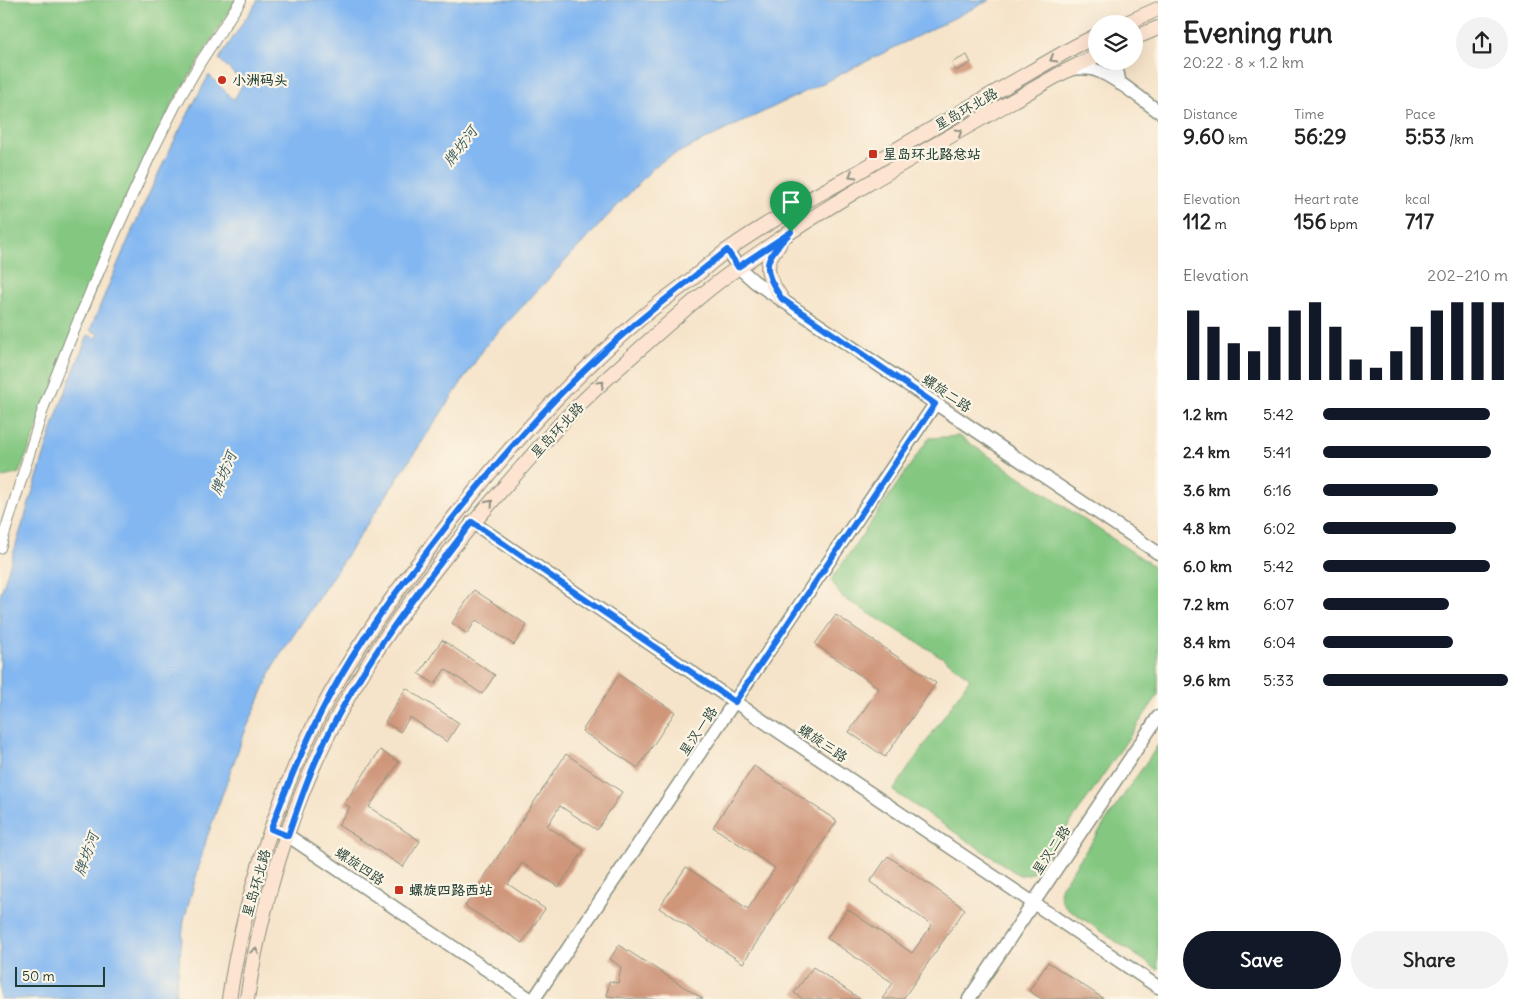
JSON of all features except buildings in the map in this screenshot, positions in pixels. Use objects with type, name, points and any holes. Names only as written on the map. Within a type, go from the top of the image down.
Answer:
[{"type":"main road","points":[[1143,16],[1158,9]]},
{"type":"main road","points":[[1143,34],[1158,28]]},
{"type":"main road","name":"星岛环北路","points":[[229,999],[250,900],[271,829],[285,792],[331,694],[352,657],[393,595],[522,434],[583,372],[642,317],[727,250],[756,230],[1088,40]]},
{"type":"main road","name":"星岛环北路","points":[[246,999],[268,894],[301,799],[328,734],[364,669],[472,522],[570,414],[676,317],[738,267],[830,206],[1088,60]]},
{"type":"main road","points":[[782,299],[771,282],[768,259],[772,251],[791,232]]},
{"type":"street","points":[[0,548],[54,380],[113,238],[175,106],[201,61],[241,0]]},
{"type":"street","points":[[1070,69],[1085,68],[1098,71],[1158,110]]},
{"type":"street","points":[[1117,70],[1120,84]]},
{"type":"street","name":"螺旋二路","points":[[727,250],[738,267],[755,282],[1158,553]]},
{"type":"street","name":"星汉一路","points":[[534,999],[935,404]]},
{"type":"street","name":"螺旋三路","points":[[472,522],[1158,988]]},
{"type":"street","name":"星汉二路","points":[[969,999],[1158,717]]},
{"type":"street","name":"螺旋四路","points":[[271,829],[288,836],[530,999]]},
{"type":"green space","points":[[0,0],[236,0],[172,104],[19,473],[0,478]]},
{"type":"green space","points":[[959,436],[1158,569],[1158,695],[1039,869],[1027,874],[1019,875],[893,791],[970,678],[945,659],[842,597],[831,580],[929,438]]},
{"type":"green space","points":[[1158,745],[1158,970],[1067,908],[1061,900],[1060,894],[1061,887]]},
{"type":"water","name":"牌坊河","points":[[258,0],[990,0],[665,159],[654,167],[487,344],[275,663],[244,734],[207,837],[184,920],[175,999],[0,999],[0,596],[58,411],[88,335],[96,338],[99,334],[90,330],[117,265],[161,169],[209,75],[234,100],[243,83],[219,59]]},
{"type":"place","name":"小洲码头","points":[[222,80]]},
{"type":"place","name":"星岛环北路总站","points":[[873,154]]},
{"type":"place","name":"螺旋四路西站","points":[[399,890]]},
{"type":"route","points":[[791,232],[772,251],[768,259],[771,282],[782,299],[935,404],[735,702],[472,522],[364,669],[328,734],[288,836],[271,829],[314,727],[352,657],[393,595],[442,531],[522,434],[550,404],[642,317],[727,250],[738,267],[791,232]]}]
